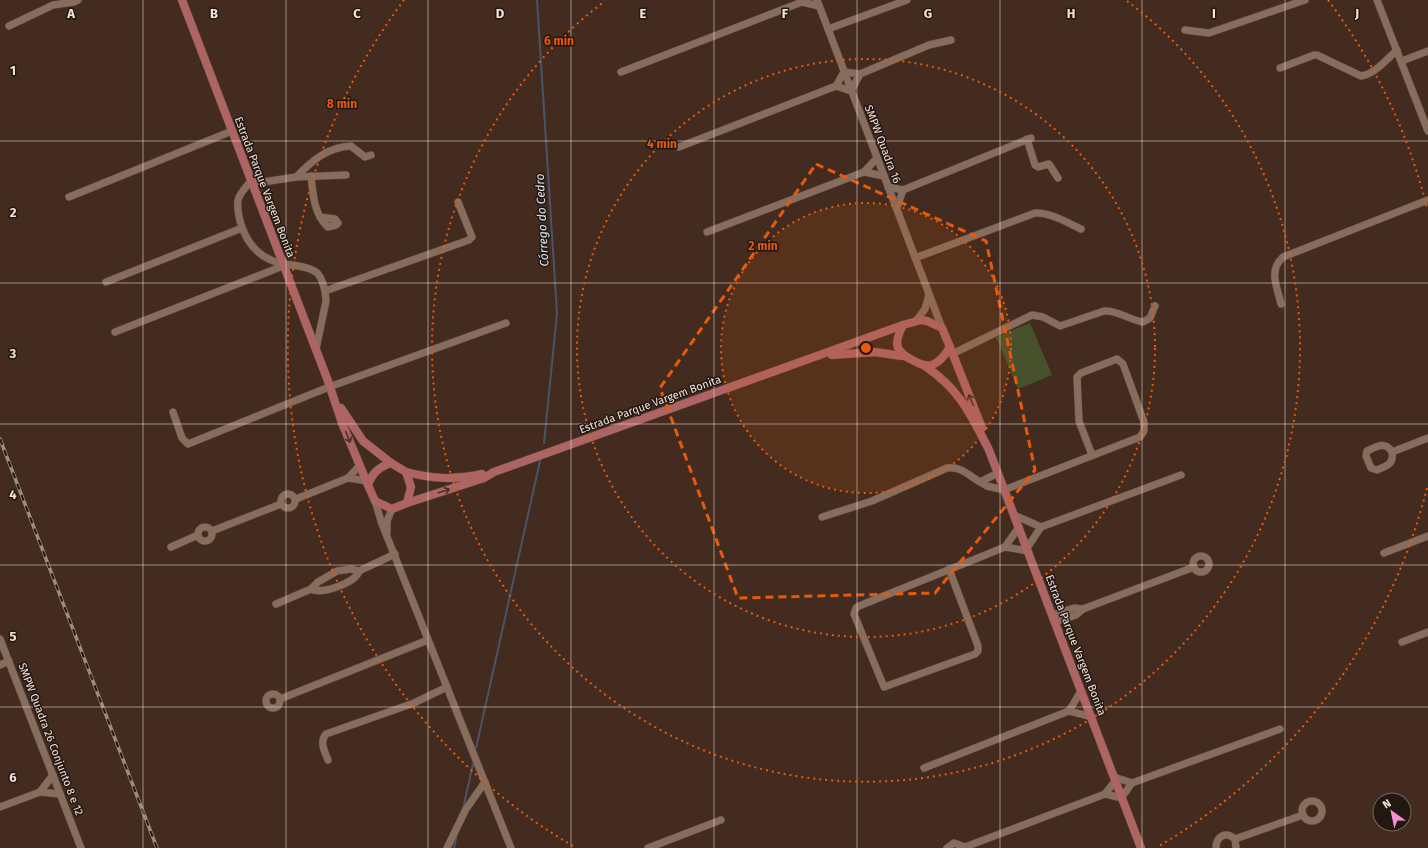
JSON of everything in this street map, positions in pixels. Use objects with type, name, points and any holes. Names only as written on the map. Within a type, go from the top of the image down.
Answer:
[{"type":"main road","name":"Estrada Parque Vargem Bonita","points":[[182,0],[367,483]]},
{"type":"main road","points":[[916,321],[927,321],[942,328],[951,351],[932,365],[924,366],[902,356],[897,341],[903,325],[916,321]]},
{"type":"main road","name":"Estrada Parque Vargem Bonita","points":[[407,503],[484,478],[494,472],[903,325]]},
{"type":"main road","name":"Estrada Parque Vargem Bonita","points":[[951,351],[976,412],[1004,490],[1142,847]]},
{"type":"main road","name":"Estrada Parque Vargem Bonita","points":[[813,357],[842,353],[874,352],[902,356]]},
{"type":"main road","name":"Estrada Parque Vargem Bonita","points":[[924,366],[946,382],[958,395],[970,412],[989,450]]},
{"type":"main road","name":"Estrada Parque Vargem Bonita","points":[[330,385],[343,411],[363,441],[391,463]]},
{"type":"main road","points":[[391,463],[406,472],[411,487],[407,503],[392,509],[375,501],[367,483],[378,469],[391,463]]},
{"type":"main road","name":"Estrada Parque Vargem Bonita","points":[[406,472],[433,478],[446,479],[494,472]]},
{"type":"street","points":[[9,26],[53,5],[78,0]]},
{"type":"street","points":[[828,29],[907,0]]},
{"type":"street","points":[[1185,30],[1209,33],[1305,0]]},
{"type":"street","points":[[1377,0],[1428,131]]},
{"type":"street","points":[[620,72],[803,1],[818,3]]},
{"type":"street","name":"SMPW Quadra 16","points":[[818,3],[942,328]]},
{"type":"street","points":[[679,147],[836,86],[844,72],[860,74],[929,45],[951,40]]},
{"type":"street","points":[[1280,68],[1314,55],[1318,55],[1361,76],[1367,75],[1376,69],[1397,50]]},
{"type":"street","points":[[1402,61],[1428,51]]},
{"type":"street","points":[[836,86],[851,91],[860,74]]},
{"type":"street","points":[[69,197],[232,131]]},
{"type":"street","points":[[888,187],[903,190],[1029,138],[1035,165],[1038,167],[1049,164],[1058,178]]},
{"type":"street","points":[[296,177],[318,156],[341,146],[350,146],[365,157],[371,156]]},
{"type":"street","points":[[707,232],[864,172],[877,158]]},
{"type":"street","points":[[864,172],[884,176]]},
{"type":"street","points":[[283,265],[256,250],[248,242],[242,228],[236,206],[238,196],[251,181],[263,182],[296,177],[346,175]]},
{"type":"street","points":[[311,176],[312,193],[320,217]]},
{"type":"street","points":[[897,208],[903,190]]},
{"type":"street","points":[[1282,304],[1274,274],[1275,267],[1283,257],[1428,200]]},
{"type":"street","points":[[325,291],[469,240],[472,237],[470,230],[458,202]]},
{"type":"street","points":[[915,258],[1035,213],[1042,213],[1081,229]]},
{"type":"street","points":[[106,282],[242,228]]},
{"type":"street","points":[[115,332],[283,265],[292,264],[316,272],[322,280],[326,301],[316,349]]},
{"type":"street","points":[[916,321],[925,310],[929,295]]},
{"type":"street","points":[[951,351],[1032,315],[1043,317],[1060,326],[1104,311],[1111,311],[1133,320],[1143,322],[1150,318],[1155,306]]},
{"type":"street","points":[[173,412],[182,438],[188,444],[330,385],[506,323]]},
{"type":"street","points":[[822,517],[872,502],[948,468],[961,468],[987,486],[1004,490],[1140,437],[1145,429],[1144,422],[1123,364],[1117,359],[1082,373],[1077,377],[1078,418],[1092,455]]},
{"type":"street","points":[[1392,452],[1428,438]]},
{"type":"street","points":[[296,499],[348,478],[360,465]]},
{"type":"street","points":[[980,482],[998,474]]},
{"type":"street","points":[[949,569],[978,646],[978,651],[960,660],[884,687],[854,614],[855,609],[859,606],[949,569],[1006,547],[1027,550],[1041,527],[1181,475]]},
{"type":"street","points":[[348,478],[367,483]]},
{"type":"street","points":[[281,504],[282,497],[286,494],[293,495],[296,499]]},
{"type":"street","points":[[281,504],[284,507],[291,508],[295,505],[296,499]]},
{"type":"street","points":[[375,501],[382,524],[511,848]]},
{"type":"street","points":[[171,547],[198,535],[203,541],[208,540],[212,536],[212,531],[281,504]]},
{"type":"street","points":[[388,537],[387,521],[392,509]]},
{"type":"street","points":[[1014,515],[1041,527]]},
{"type":"street","points":[[1006,547],[1019,527]]},
{"type":"street","points":[[1384,553],[1428,536]]},
{"type":"street","points":[[311,589],[319,592],[332,588],[355,578],[359,571],[395,554]]},
{"type":"street","points":[[1054,619],[1076,615],[1083,609],[1194,567]]},
{"type":"street","points":[[276,604],[311,589],[318,582],[337,571],[351,569],[359,571]]},
{"type":"street","points":[[1402,642],[1428,632]]},
{"type":"street","name":"SMPW Quadra 26 Conjunto 8 e 12","points":[[0,639],[81,848]]},
{"type":"street","points":[[280,699],[428,640]]},
{"type":"street","points":[[0,665],[9,661]]},
{"type":"street","points":[[328,760],[322,744],[322,739],[326,734],[408,705],[447,688]]},
{"type":"street","points":[[1069,711],[1081,691]]},
{"type":"street","points":[[924,768],[1069,711],[1092,717]]},
{"type":"street","points":[[947,848],[954,843],[964,848],[1105,794],[1122,797],[1132,783],[1280,729]]},
{"type":"street","points":[[40,792],[53,775]]},
{"type":"street","points":[[1105,794],[1115,778],[1132,783]]},
{"type":"street","points":[[447,848],[466,809],[485,782]]},
{"type":"street","points":[[0,807],[40,792],[60,794]]},
{"type":"street","points":[[1235,839],[1303,815]]},
{"type":"street","points":[[648,848],[721,820]]},
{"type":"street","points":[[1216,848],[1216,842],[1220,837],[1225,835],[1231,835],[1235,839],[1236,848]]},
{"type":"highlighted area","points":[[816,164],[986,241],[1035,470],[935,593],[738,598],[660,388]]},
{"type":"green space","points":[[1030,323],[1052,375],[1018,389],[996,337]]},
{"type":"waterway","name":"Córrego do Cedro","points":[[537,0],[557,313],[544,443]]},
{"type":"waterway","points":[[476,748],[540,461]]},
{"type":"waterway","points":[[463,809],[473,764]]},
{"type":"waterway","points":[[454,848],[457,834]]},
{"type":"railway","points":[[0,439],[157,848]]}]
